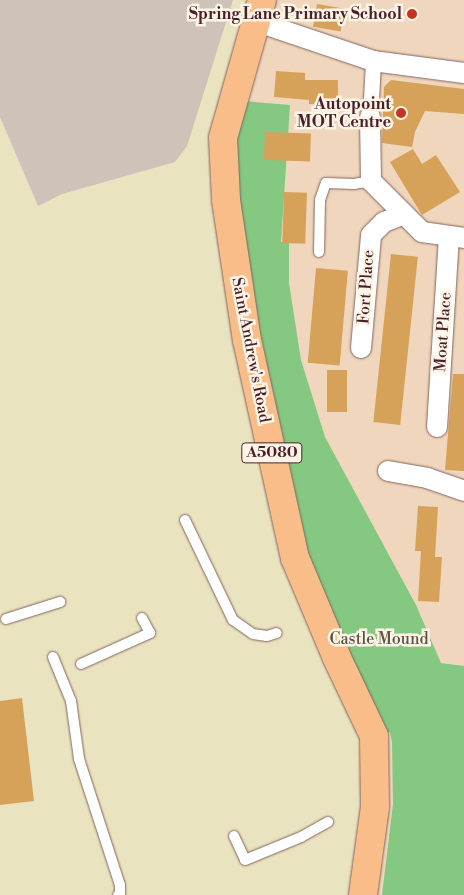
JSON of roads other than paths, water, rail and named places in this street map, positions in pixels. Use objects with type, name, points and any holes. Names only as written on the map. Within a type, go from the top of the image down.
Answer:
[{"type":"main road","name":"Saint Andrew's Road","points":[[259,10],[223,138],[227,208],[247,340],[296,558],[337,658],[374,736],[375,807],[363,895]]},
{"type":"street","points":[[259,10],[373,61],[464,73]]},
{"type":"street","points":[[373,61],[370,117],[371,181],[422,232],[456,237]]},
{"type":"street","name":"Fort Place","points":[[362,348],[370,235],[384,222],[402,214]]},
{"type":"street","name":"Moat Place","points":[[437,428],[456,237]]},
{"type":"street","points":[[388,471],[427,478],[464,492]]},
{"type":"lane","points":[[319,252],[320,200],[326,183],[354,184],[371,181]]},
{"type":"lane","points":[[185,520],[233,620],[254,634],[267,636],[277,633]]},
{"type":"lane","points":[[6,619],[60,602]]},
{"type":"lane","points":[[81,664],[150,633],[142,618]]},
{"type":"lane","points":[[53,657],[71,701],[78,759],[120,884],[119,894]]},
{"type":"lane","points":[[234,836],[245,860],[301,837],[328,822]]},
{"type":"place","name":"Spring Lane Primary School","points":[[412,14]]},
{"type":"place","name":"Autopoint MOT Centre","points":[[401,113]]},
{"type":"park label","name":"Castle Mound","points":[[379,639]]}]
